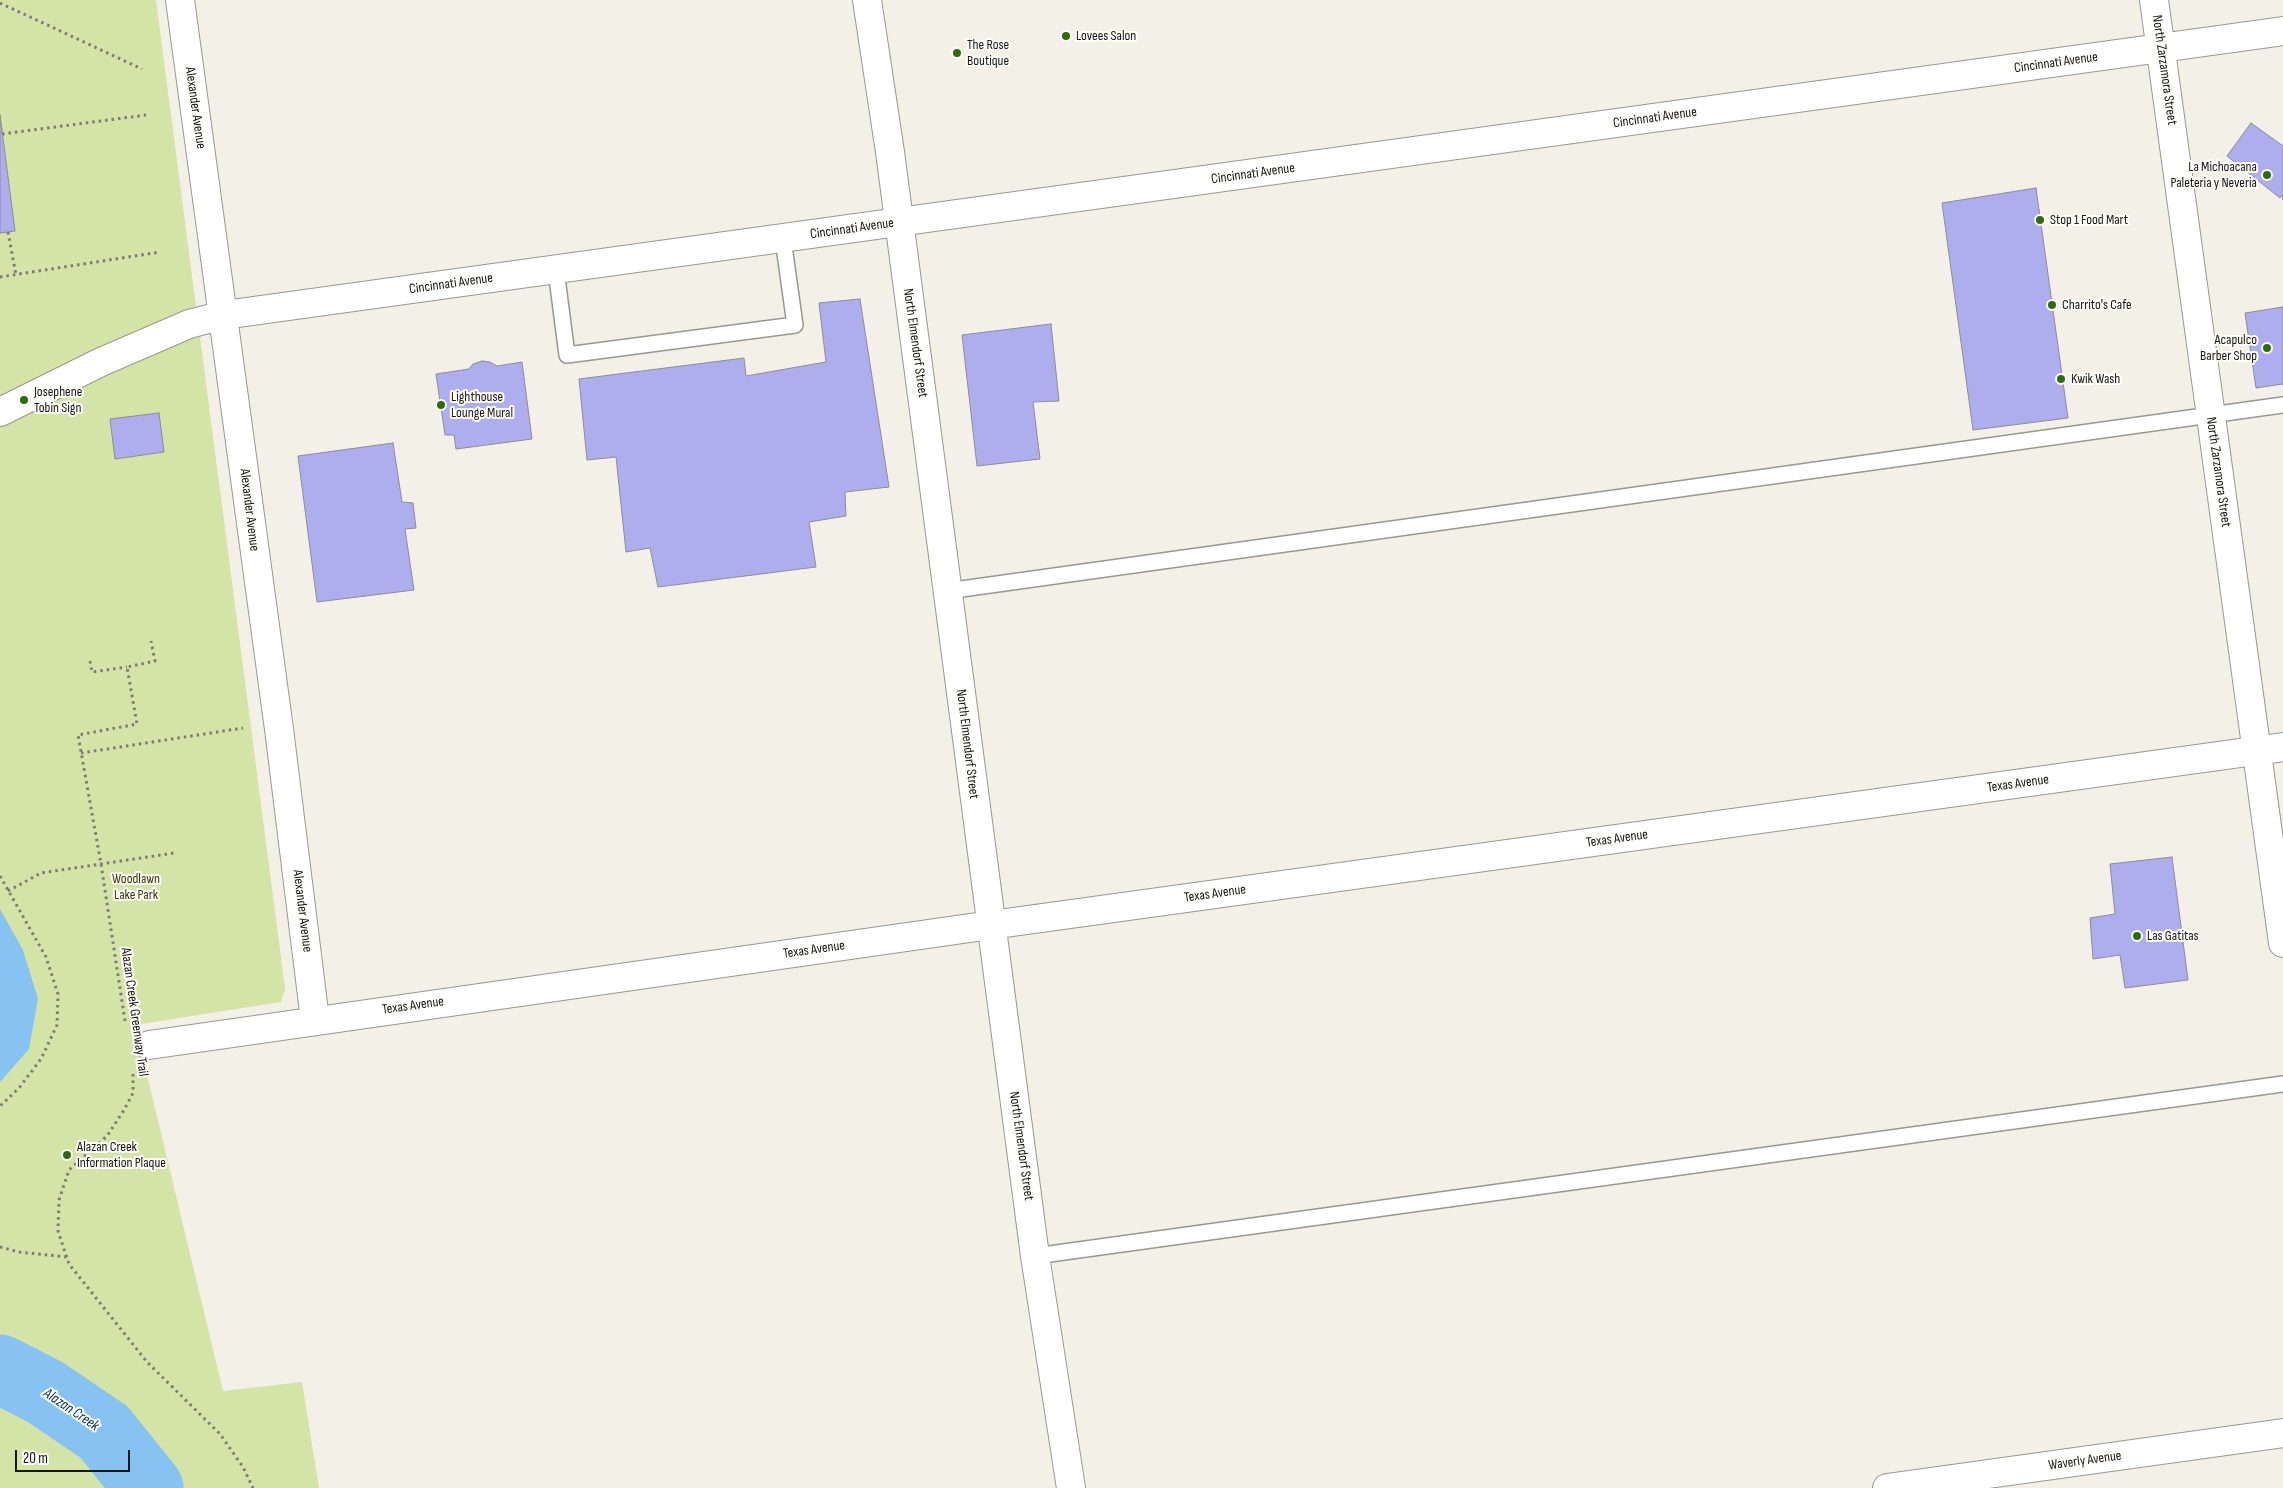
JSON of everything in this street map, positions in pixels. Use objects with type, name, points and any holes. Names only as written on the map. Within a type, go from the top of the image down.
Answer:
[{"type":"street","name":"Alexander Avenue","points":[[180,0],[224,315],[316,1020]]},
{"type":"street","name":"North Elmendorf Street","points":[[867,0],[899,223],[1035,1256],[1071,1488]]},
{"type":"street","name":"North Zarzamora Street","points":[[2154,0],[2283,943]]},
{"type":"street","name":"Cincinnati Avenue","points":[[0,412],[101,362],[188,324],[224,315],[2283,32]]},
{"type":"street","name":"Texas Avenue","points":[[149,1045],[991,925],[2283,748]]},
{"type":"street","name":"Waverly Avenue","points":[[1887,1488],[2283,1433]]},
{"type":"lane","points":[[556,270],[567,354],[795,325],[783,239]]},
{"type":"lane","points":[[947,591],[2283,405]]},
{"type":"lane","points":[[1035,1256],[2283,1084]]},
{"type":"path","points":[[0,3],[142,69]]},
{"type":"path","points":[[2,134],[146,115]]},
{"type":"path","points":[[8,232],[16,275]]},
{"type":"path","points":[[0,277],[160,252]]},
{"type":"path","points":[[90,662],[92,672],[155,661],[151,641]]},
{"type":"path","name":"Alazan Creek Greenway Trail","points":[[126,1022],[78,735],[137,724],[127,667]]},
{"type":"path","points":[[81,753],[243,728]]},
{"type":"path","points":[[8,891],[41,873],[174,854]]},
{"type":"path","points":[[0,876],[46,957],[58,994],[57,1025],[41,1060],[19,1088],[0,1106]]},
{"type":"path","name":"Alazan Creek Greenway Trail","points":[[134,1070],[133,1092],[124,1110],[107,1136],[69,1170],[59,1200],[58,1231],[69,1264],[147,1362],[220,1434],[243,1467],[253,1488]]},
{"type":"path","points":[[0,1247],[19,1252],[67,1257]]},
{"type":"green space","name":"Woodlawn Lake Park","points":[[0,0],[156,0],[285,988],[281,1002],[135,1025],[223,1391],[302,1382],[319,1488],[0,1488]]},
{"type":"water","points":[[0,909],[23,950],[38,999],[29,1049],[0,1082]]},
{"type":"building","points":[[0,115],[15,231],[0,233]]},
{"type":"building","name":"La Michoacana Paleteria y Neveria","points":[[2251,123],[2283,146],[2283,200],[2282,195],[2280,198],[2227,156]]},
{"type":"building","points":[[2036,188],[2068,418],[1973,430],[1942,203]]},
{"type":"building","points":[[860,299],[889,487],[845,492],[846,516],[809,522],[816,567],[658,587],[650,548],[626,552],[616,457],[587,460],[579,379],[744,358],[746,376],[826,362],[819,303]]},
{"type":"building","name":"Acapulco Barber Shop","points":[[2283,307],[2283,384],[2256,388],[2245,313]]},
{"type":"building","points":[[1051,324],[1059,401],[1033,402],[1040,459],[977,466],[962,335]]},
{"type":"building","points":[[482,361],[490,362],[497,366],[522,362],[532,439],[456,449],[454,435],[445,435],[436,374],[469,369],[473,364]]},
{"type":"building","points":[[159,413],[164,452],[115,459],[110,419]]},
{"type":"building","points":[[393,443],[402,502],[413,503],[416,528],[405,529],[414,590],[317,602],[298,456]]},
{"type":"building","name":"Las Gatitas","points":[[2172,857],[2188,980],[2125,988],[2120,955],[2093,959],[2090,918],[2115,914],[2110,864]]},
{"type":"waterway","name":"Alazan Creek","points":[[0,1369],[45,1392],[104,1432],[149,1488]]},
{"type":"place","name":"Lovees Salon","points":[[1066,36]]},
{"type":"place","name":"The Rose Boutique","points":[[957,53]]},
{"type":"place","name":"La Michoacana Paleteria y Neveria","points":[[2267,175]]},
{"type":"place","name":"Stop 1 Food Mart","points":[[2040,220]]},
{"type":"place","name":"Charrito's Cafe","points":[[2052,305]]},
{"type":"place","name":"Acapulco Barber Shop","points":[[2267,348]]},
{"type":"place","name":"Kwik Wash","points":[[2061,379]]},
{"type":"place","name":"Josephene Tobin Sign","points":[[24,400]]},
{"type":"place","name":"Lighthouse Lounge Mural","points":[[441,405]]},
{"type":"place","name":"Las Gatitas","points":[[2137,936]]},
{"type":"place","name":"Alazan Creek Information Plaque","points":[[67,1155]]}]
